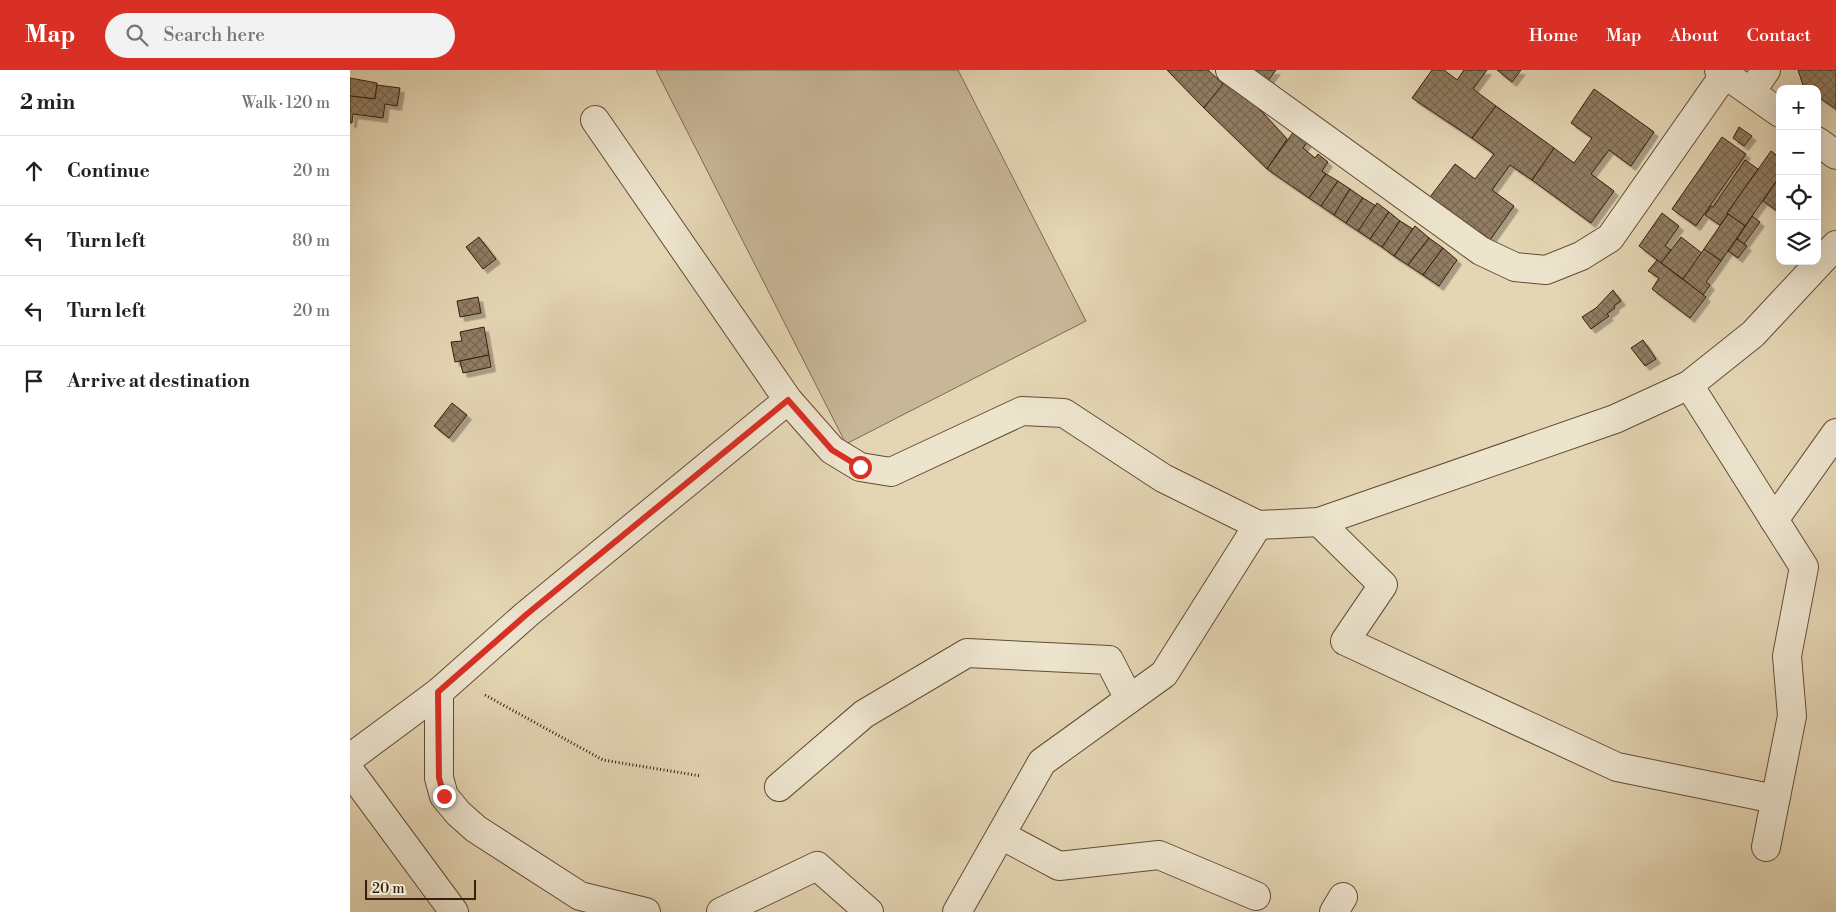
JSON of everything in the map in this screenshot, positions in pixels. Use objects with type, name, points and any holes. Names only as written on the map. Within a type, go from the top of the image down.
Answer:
[{"type":"street","points":[[1230,70],[1481,252],[1516,267],[1546,270],[1581,256],[1610,238],[1722,72],[1758,81],[1776,107]]},
{"type":"street","points":[[595,120],[788,400],[832,450],[860,467],[891,472],[1022,411],[1064,413],[1163,478],[1258,525],[1319,522],[1615,420],[1689,385],[1753,334],[1836,245]]},
{"type":"street","points":[[1821,144],[1836,155]]},
{"type":"street","points":[[1689,385],[1804,568],[1787,656],[1792,716],[1766,847]]},
{"type":"street","points":[[350,758],[446,685],[527,614],[788,400]]},
{"type":"street","points":[[1774,520],[1836,433]]},
{"type":"street","points":[[1319,522],[1383,585],[1345,641],[1617,767],[1775,799]]},
{"type":"street","points":[[957,912],[1042,762],[1164,674],[1258,525]]},
{"type":"street","points":[[779,787],[864,714],[967,653],[1109,660],[1129,699]]},
{"type":"street","points":[[446,685],[439,778],[444,796],[458,813],[476,829],[584,904],[646,912]]},
{"type":"street","points":[[350,771],[454,912]]},
{"type":"street","points":[[1001,835],[1059,866],[1159,855],[1256,896]]},
{"type":"street","points":[[721,912],[817,866],[869,912]]},
{"type":"path","points":[[446,685],[603,760],[701,776]]},
{"type":"shaded area","points":[[656,70],[958,70],[1086,321],[846,444]]},
{"type":"building","points":[[1167,70],[1208,70],[1224,85],[1204,108]]},
{"type":"building","points":[[1251,70],[1276,70],[1267,82]]},
{"type":"building","points":[[1432,70],[1444,70],[1457,80],[1464,70],[1487,70],[1473,89],[1496,106],[1472,138],[1412,98]]},
{"type":"building","points":[[1497,70],[1521,70],[1512,82]]},
{"type":"building","points":[[1798,70],[1836,70],[1836,109],[1821,99],[1821,85],[1803,85]]},
{"type":"building","points":[[1229,76],[1287,139],[1267,169],[1204,108]]},
{"type":"building","points":[[350,78],[377,83],[375,99],[350,96]]},
{"type":"building","points":[[377,85],[400,88],[397,106],[385,104],[383,118],[353,114],[352,123],[350,123],[350,96],[375,99]]},
{"type":"building","points":[[1594,89],[1654,132],[1631,166],[1609,150],[1591,174],[1614,191],[1591,223],[1532,180],[1554,148],[1574,163],[1592,138],[1571,123]]},
{"type":"building","points":[[1496,106],[1554,148],[1532,180],[1510,165],[1492,190],[1514,206],[1490,240],[1430,197],[1455,164],[1475,179],[1494,154],[1472,138]]},
{"type":"building","points":[[1297,127],[1311,137],[1303,148],[1315,158],[1318,154],[1328,162],[1322,171],[1326,174],[1309,198],[1267,169]]},
{"type":"building","points":[[1739,127],[1752,136],[1744,146],[1733,138]]},
{"type":"building","points":[[1722,137],[1746,154],[1696,226],[1672,209]]},
{"type":"building","points":[[1771,151],[1776,155],[1776,182],[1745,226],[1727,213]]},
{"type":"building","points":[[1745,160],[1758,169],[1720,225],[1705,215],[1711,206],[1713,207]]},
{"type":"building","points":[[1326,174],[1338,181],[1321,206],[1309,198]]},
{"type":"building","points":[[1338,181],[1350,189],[1334,215],[1321,206]]},
{"type":"building","points":[[1776,182],[1776,210],[1763,201]]},
{"type":"building","points":[[1350,189],[1363,198],[1346,223],[1334,215]]},
{"type":"building","points":[[1363,198],[1376,206],[1358,231],[1346,223]]},
{"type":"building","points":[[1377,203],[1389,212],[1370,239],[1358,231]]},
{"type":"building","points":[[1389,212],[1400,221],[1382,247],[1370,239]]},
{"type":"building","points":[[1662,213],[1679,226],[1665,246],[1671,250],[1661,263],[1639,246]]},
{"type":"building","points":[[1728,214],[1745,226],[1721,261],[1704,249]]},
{"type":"building","points":[[1752,216],[1760,222],[1744,244],[1737,239]]},
{"type":"building","points":[[1400,221],[1413,229],[1394,256],[1382,247]]},
{"type":"building","points":[[1415,226],[1429,238],[1408,265],[1394,256]]},
{"type":"building","points":[[479,237],[496,259],[483,269],[466,247]]},
{"type":"building","points":[[1681,237],[1703,254],[1683,279],[1661,263]]},
{"type":"building","points":[[1429,238],[1443,248],[1423,275],[1408,265]]},
{"type":"building","points":[[1737,239],[1747,246],[1738,258],[1728,251]]},
{"type":"building","points":[[1443,248],[1457,260],[1439,286],[1423,275]]},
{"type":"building","points":[[1704,249],[1721,261],[1706,282],[1710,285],[1703,295],[1683,279]]},
{"type":"building","points":[[1657,260],[1706,297],[1690,318],[1652,289],[1659,278],[1648,271]]},
{"type":"building","points":[[1613,290],[1621,301],[1607,314],[1609,316],[1591,329],[1582,317],[1596,308]]},
{"type":"building","points":[[478,297],[481,313],[460,317],[457,301]]},
{"type":"building","points":[[484,327],[489,355],[455,362],[451,342],[462,341],[460,332]]},
{"type":"building","points":[[1643,340],[1656,359],[1645,366],[1631,348]]},
{"type":"building","points":[[489,355],[491,367],[463,373],[460,361]]},
{"type":"building","points":[[452,403],[467,415],[449,438],[434,426]]},
{"type":"route","points":[[444,796],[439,778],[438,692],[527,614],[788,400],[832,450],[860,467]]}]
